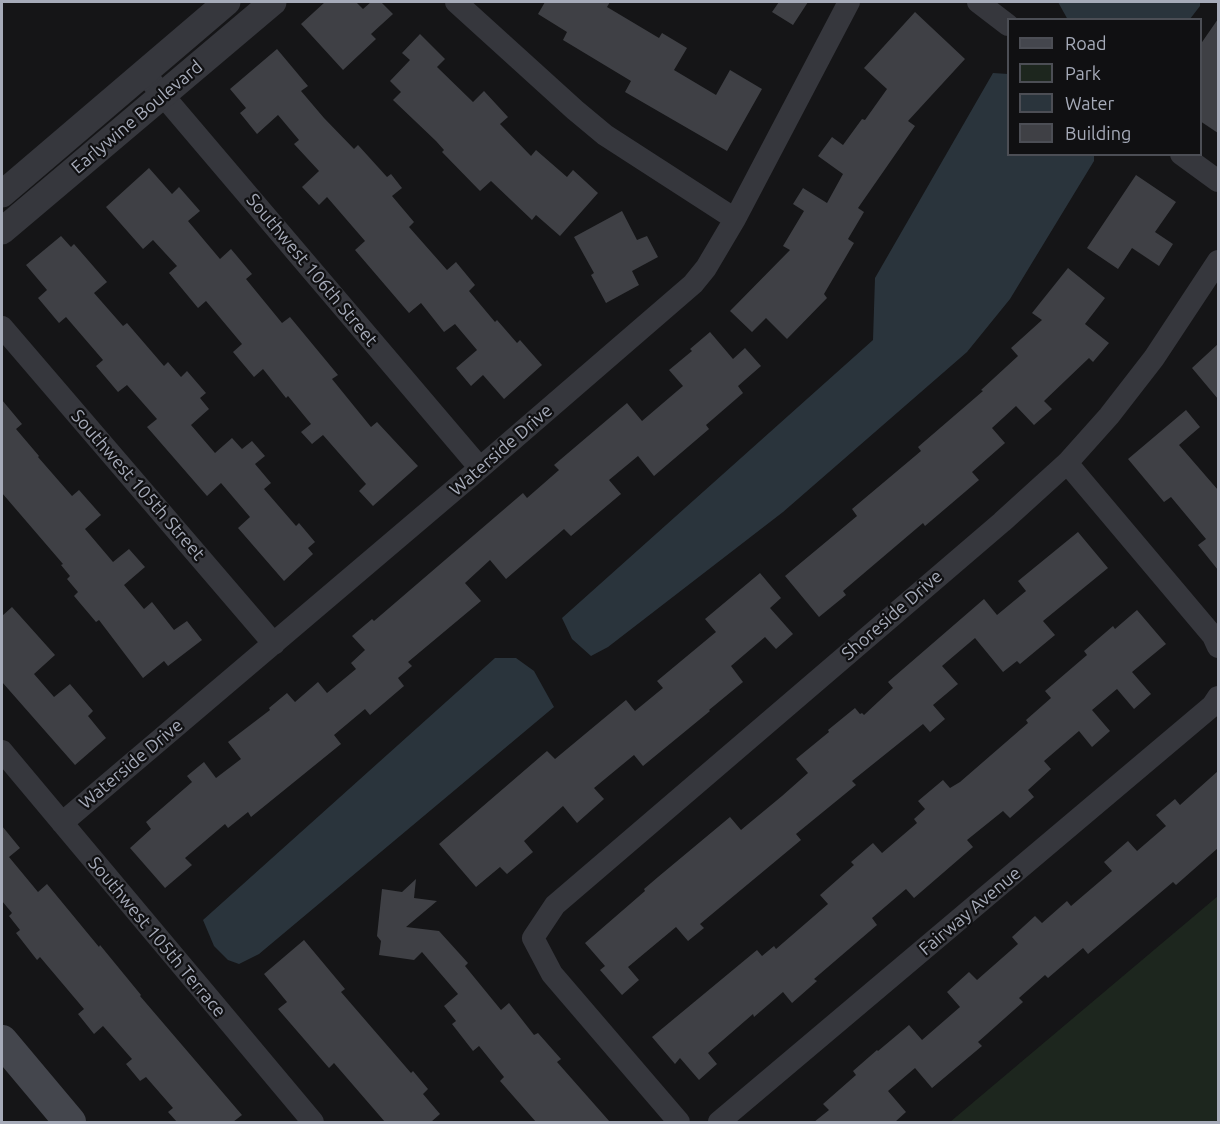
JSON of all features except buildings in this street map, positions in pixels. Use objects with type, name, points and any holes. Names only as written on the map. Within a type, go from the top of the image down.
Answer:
[{"type":"main road","points":[[2,1041],[70,1122]]},
{"type":"street","name":"Earlywine Boulevard","points":[[2,194],[227,2]]},
{"type":"street","name":"Earlywine Boulevard","points":[[2,231],[273,2]]},
{"type":"street","points":[[456,2],[605,135],[735,219]]},
{"type":"street","name":"Waterside Drive","points":[[62,823],[679,298],[706,268],[735,219],[849,2]]},
{"type":"street","points":[[978,2],[1007,24]]},
{"type":"street","name":"Southwest 106th Street","points":[[144,73],[480,468]]},
{"type":"street","points":[[1184,156],[1218,181]]},
{"type":"street","name":"Shoreside Drive","points":[[679,1122],[552,974],[533,938],[555,905],[1067,463],[1109,416],[1154,358],[1217,267]]},
{"type":"street","name":"Southwest 105th Street","points":[[2,327],[274,644]]},
{"type":"street","points":[[1067,463],[1213,636],[1218,647]]},
{"type":"street","name":"Fairway Avenue","points":[[719,1122],[1203,714],[1218,697]]},
{"type":"street","name":"Southwest 105th Terrace","points":[[2,751],[313,1122]]},
{"type":"green space","points":[[1218,896],[1218,1122],[950,1122]]},
{"type":"water","points":[[1058,2],[1200,2],[1200,6],[1191,18],[1067,18]]},
{"type":"water","points":[[993,73],[1007,74],[1007,156],[1094,156],[1094,161],[1010,299],[967,352],[783,512],[608,647],[591,656],[572,639],[562,618],[873,340],[875,278]]},
{"type":"water","points":[[495,658],[516,658],[534,671],[554,707],[259,954],[239,964],[228,960],[214,946],[203,920]]}]
